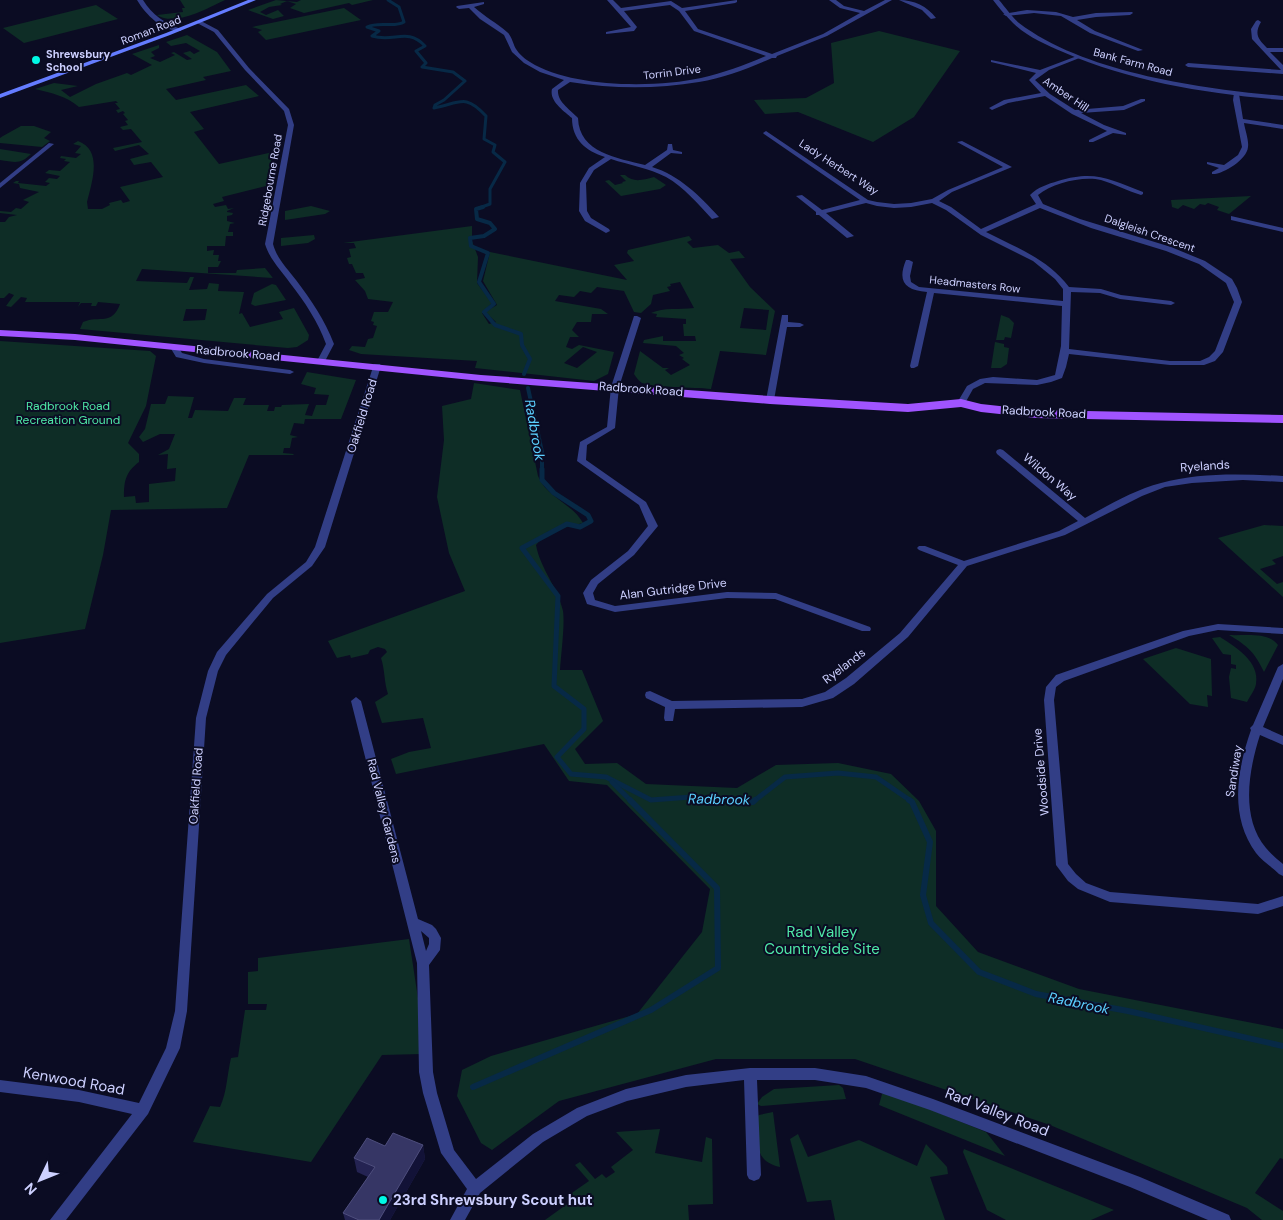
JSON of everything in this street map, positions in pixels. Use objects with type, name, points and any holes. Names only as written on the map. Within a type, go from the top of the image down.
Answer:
[{"type":"main road","name":"Roman Road","points":[[0,96],[179,30],[253,0]]},
{"type":"main road","name":"Radbrook Road","points":[[0,333],[75,337],[481,378],[770,400],[908,408],[961,403],[981,408],[1036,414],[1283,419]]},
{"type":"street","points":[[140,0],[150,16],[163,24],[179,30]]},
{"type":"street","points":[[608,33],[632,30],[634,27],[610,0]]},
{"type":"street","points":[[832,0],[842,7],[865,13]]},
{"type":"street","name":"Torrin Drive","points":[[470,6],[482,18],[506,34],[514,51],[526,62],[542,71],[569,80],[613,86],[645,86],[673,84],[719,75],[774,57],[833,32],[889,0]]},
{"type":"street","points":[[902,0],[932,11],[933,18]]},
{"type":"street","name":"Bank Farm Road","points":[[996,0],[1006,14],[1044,41],[1079,57],[1167,82],[1236,94],[1283,98]]},
{"type":"street","points":[[620,10],[669,1],[681,10],[696,30],[774,57]]},
{"type":"street","points":[[681,10],[735,2]]},
{"type":"street","points":[[459,7],[482,3]]},
{"type":"street","points":[[1006,14],[1048,12],[1073,18],[1096,15],[1117,17],[1130,13]]},
{"type":"street","points":[[1073,18],[1086,29],[1140,50]]},
{"type":"street","name":"Ridgebourne Road","points":[[199,22],[216,31],[247,69],[288,110],[291,125],[269,244],[275,259],[294,282],[326,330],[330,344],[321,361]]},
{"type":"street","points":[[1258,22],[1254,29],[1255,39],[1283,71]]},
{"type":"street","points":[[1117,48],[1124,45]]},
{"type":"street","points":[[1264,50],[1283,50]]},
{"type":"street","name":"Amber Hill","points":[[1079,57],[1042,72],[1032,80],[1035,85],[1047,94],[1075,112],[1112,132],[1124,134]]},
{"type":"street","points":[[993,61],[1042,72]]},
{"type":"street","points":[[1188,65],[1206,64],[1236,70],[1283,71]]},
{"type":"street","points":[[569,80],[555,89],[555,98],[575,118],[576,130],[589,148],[610,157],[668,175],[679,183],[715,218]]},
{"type":"street","points":[[992,108],[1006,101],[1047,94]]},
{"type":"street","points":[[1214,173],[1234,162],[1244,152],[1245,146],[1236,94]]},
{"type":"street","points":[[1075,112],[1124,108],[1143,100]]},
{"type":"street","points":[[1241,121],[1283,127]]},
{"type":"street","points":[[1091,141],[1112,132]]},
{"type":"street","name":"Lady Herbert Way","points":[[766,133],[866,201],[883,206],[910,205],[933,201],[950,191],[1009,167],[960,142]]},
{"type":"street","points":[[0,186],[51,144]]},
{"type":"street","points":[[647,167],[670,148],[680,153]]},
{"type":"street","points":[[606,231],[588,219],[583,211],[582,183],[591,169],[610,157]]},
{"type":"street","points":[[1209,163],[1225,168]]},
{"type":"street","points":[[981,232],[1040,206],[1034,195],[1037,191],[1065,182],[1092,177],[1141,193]]},
{"type":"street","points":[[800,196],[850,236]]},
{"type":"street","points":[[820,212],[866,201]]},
{"type":"street","points":[[933,201],[956,212],[971,226],[981,232],[1037,260],[1061,280],[1067,289],[1064,351],[1062,369],[1059,376],[1052,380],[1030,384],[993,380],[976,383],[967,392],[961,403]]},
{"type":"street","points":[[704,207],[715,204]]},
{"type":"street","name":"Dalgleish Crescent","points":[[1040,206],[1101,229],[1139,239],[1202,264],[1218,272],[1230,282],[1238,302],[1219,352],[1212,359],[1202,363],[1170,363],[1064,351]]},
{"type":"street","points":[[1234,218],[1283,230]]},
{"type":"street","name":"Headmasters Row","points":[[909,262],[905,281],[907,284],[918,289],[1065,304]]},
{"type":"street","points":[[1067,289],[1101,291],[1120,297],[1171,303]]},
{"type":"street","points":[[914,366],[931,291]]},
{"type":"street","points":[[614,387],[637,318]]},
{"type":"street","points":[[770,400],[784,320],[800,325]]},
{"type":"street","points":[[174,347],[179,355],[204,361],[290,372]]},
{"type":"street","name":"Oakfield Road","points":[[57,1220],[142,1110],[173,1048],[180,1011],[201,718],[213,671],[221,654],[236,635],[270,596],[310,564],[320,547],[377,366]]},
{"type":"street","name":"Alan Gutridge Drive","points":[[614,387],[611,428],[583,444],[581,461],[642,504],[653,526],[631,553],[594,582],[588,593],[591,602],[615,609],[728,595],[776,596],[866,629]]},
{"type":"street","name":"Wildon Way","points":[[1000,452],[1083,521]]},
{"type":"street","name":"Ryelands","points":[[650,695],[670,705],[802,703],[830,695],[850,681],[904,636],[964,564],[1062,533],[1139,494],[1163,485],[1192,480],[1283,479]]},
{"type":"street","points":[[922,548],[964,564]]},
{"type":"street","name":"Woodside Drive","points":[[1283,631],[1218,627],[1187,633],[1060,678],[1052,683],[1049,692],[1062,865],[1072,879],[1088,891],[1110,897],[1258,909],[1283,901]]},
{"type":"street","name":"Sandiway","points":[[1283,667],[1255,728],[1242,802],[1244,816],[1254,842],[1283,871]]},
{"type":"street","name":"Rad Valley Gardens","points":[[356,701],[423,963],[426,1072],[430,1093],[448,1153],[475,1188]]},
{"type":"street","points":[[669,718],[670,705]]},
{"type":"street","points":[[1255,728],[1283,741]]},
{"type":"street","points":[[412,922],[425,925],[435,938],[435,946],[431,956],[423,963]]},
{"type":"street","points":[[750,1074],[754,1175]]},
{"type":"street","name":"Rad Valley Road","points":[[456,1220],[475,1188],[538,1138],[582,1112],[626,1094],[686,1080],[750,1074],[815,1074],[866,1082],[1102,1169],[1224,1220]]},
{"type":"street","name":"Kenwood Road","points":[[0,1086],[79,1096],[142,1110]]},
{"type":"green space","points":[[180,0],[225,0],[182,18],[164,18],[157,15],[183,12],[182,8],[185,8]]},
{"type":"green space","points":[[276,0],[287,1],[280,4],[282,5],[269,7],[260,12],[266,15],[278,10],[284,16],[273,19],[248,10]]},
{"type":"green space","points":[[373,0],[304,13],[290,8],[296,4],[287,1]]},
{"type":"green space","points":[[96,5],[118,19],[24,43],[3,28]]},
{"type":"green space","points":[[344,8],[361,20],[266,40],[258,32],[262,30],[252,27]]},
{"type":"green space","points":[[879,31],[960,51],[914,117],[873,142],[798,112],[765,114],[754,100],[806,98],[834,83],[831,43]]},
{"type":"green space","points":[[187,35],[217,52],[231,71],[203,77],[206,80],[166,89],[176,100],[246,85],[259,96],[190,112],[204,129],[194,132],[219,164],[273,152],[266,186],[222,197],[224,201],[213,204],[215,207],[226,205],[228,209],[234,208],[227,211],[233,213],[227,216],[227,221],[235,223],[230,224],[228,232],[233,232],[233,236],[226,236],[225,246],[207,246],[207,251],[214,250],[213,255],[219,255],[218,261],[221,261],[218,267],[208,267],[208,273],[236,273],[237,270],[265,268],[273,278],[142,269],[136,281],[187,283],[190,277],[194,277],[189,290],[207,289],[209,283],[219,284],[218,291],[244,292],[239,314],[242,313],[250,327],[283,319],[279,312],[294,308],[309,335],[308,340],[297,347],[288,348],[80,329],[83,322],[109,318],[117,311],[120,304],[98,302],[96,306],[91,306],[92,303],[81,303],[78,307],[80,302],[25,302],[27,298],[21,297],[11,307],[6,306],[14,295],[9,293],[4,298],[0,298],[0,222],[5,222],[9,217],[17,215],[0,213],[0,211],[11,212],[16,208],[21,209],[29,202],[23,200],[39,192],[20,188],[19,184],[13,183],[19,181],[18,183],[46,186],[50,183],[45,182],[49,178],[57,179],[60,176],[45,173],[49,170],[60,171],[70,162],[64,161],[66,159],[60,158],[61,156],[76,158],[81,154],[75,153],[81,146],[73,144],[78,141],[86,145],[93,159],[94,167],[87,202],[88,209],[102,209],[110,205],[109,203],[121,200],[123,203],[130,201],[120,187],[163,177],[151,162],[134,165],[130,159],[149,154],[139,145],[115,151],[113,148],[142,142],[131,129],[123,130],[120,127],[128,125],[125,121],[128,120],[123,111],[118,113],[116,110],[120,109],[115,103],[118,103],[116,101],[79,107],[64,98],[35,89],[54,83],[78,86],[61,90],[70,97],[96,84],[127,73],[131,75],[152,65],[132,54],[159,45],[159,48],[151,52],[155,56],[150,58],[160,62],[175,55],[171,53],[174,52],[187,60],[192,59],[183,53],[190,51],[194,54],[200,51],[186,43],[171,46],[166,42]],"holes":[[[186,309],[207,309],[205,320],[183,321]]]},
{"type":"green space","points":[[21,126],[34,126],[51,132],[44,138],[50,141],[42,147],[0,143],[0,138]]},
{"type":"green space","points":[[0,149],[31,154],[20,161],[0,160]]},
{"type":"green space","points":[[620,175],[625,175],[635,180],[654,177],[666,185],[660,189],[621,196],[605,181],[609,180],[615,185],[623,183],[626,181]]},
{"type":"green space","points":[[1251,196],[1229,214],[1217,210],[1219,207],[1208,203],[1205,205],[1200,204],[1194,209],[1183,205],[1178,209],[1172,207],[1171,200]]},
{"type":"green space","points":[[311,206],[330,211],[325,214],[285,220],[285,211]]},
{"type":"green space","points":[[472,226],[472,241],[478,257],[477,283],[492,303],[482,313],[489,324],[496,322],[485,312],[497,305],[483,281],[490,252],[627,280],[614,265],[634,261],[627,253],[628,250],[689,236],[692,240],[687,242],[693,248],[718,245],[729,253],[739,251],[745,258],[730,259],[750,287],[775,311],[766,355],[720,351],[711,389],[657,386],[642,383],[634,374],[640,351],[663,368],[669,368],[665,370],[671,375],[690,365],[679,355],[684,353],[676,346],[643,343],[644,340],[663,336],[663,341],[696,341],[695,336],[684,336],[683,324],[686,324],[686,319],[656,317],[657,314],[651,313],[666,309],[694,308],[680,282],[670,284],[671,286],[667,287],[670,291],[653,295],[651,304],[641,313],[634,312],[624,291],[597,287],[591,293],[580,291],[574,297],[559,295],[555,301],[601,309],[608,314],[592,314],[591,322],[577,322],[572,330],[579,337],[570,337],[566,347],[572,349],[579,345],[614,352],[608,374],[594,381],[475,368],[477,361],[361,354],[349,350],[352,346],[365,347],[368,339],[373,338],[377,326],[373,325],[374,322],[371,321],[374,312],[388,312],[393,302],[368,299],[365,291],[355,280],[365,278],[363,273],[356,273],[347,258],[351,257],[349,249],[356,248],[354,243],[343,243]],"holes":[[[744,308],[769,310],[766,330],[740,328]],[[583,347],[597,352],[577,368],[564,363]]]},
{"type":"green space","points":[[314,235],[315,239],[308,243],[281,246],[281,238]]},
{"type":"green space","points":[[272,284],[276,285],[286,300],[255,306],[251,304],[254,293]]},
{"type":"green space","points":[[1001,315],[1009,318],[1014,323],[1011,338],[1005,337],[1004,340],[996,340]]},
{"type":"green space","name":"Radbrook Road Recreation Ground","points":[[0,341],[150,351],[156,356],[146,406],[128,443],[139,454],[139,462],[131,469],[127,477],[124,497],[135,496],[136,503],[149,502],[149,484],[175,481],[176,468],[167,469],[168,454],[158,455],[169,449],[175,434],[160,434],[143,442],[139,437],[145,429],[151,404],[165,404],[168,396],[194,397],[188,418],[192,418],[195,410],[228,411],[234,398],[246,398],[243,405],[269,405],[267,411],[274,411],[275,407],[281,407],[282,405],[309,404],[305,415],[312,416],[316,405],[326,405],[329,395],[314,394],[316,388],[301,384],[307,372],[356,380],[341,419],[305,419],[304,424],[294,423],[290,435],[298,437],[292,438],[290,448],[284,448],[283,453],[293,455],[249,455],[227,508],[111,510],[103,555],[85,629],[0,643]]},
{"type":"green space","points":[[995,342],[1004,344],[1004,347],[1009,348],[1007,364],[1001,368],[991,368]]},
{"type":"green space","name":"Rad Valley Countryside Site","points":[[474,383],[520,390],[538,476],[547,490],[573,510],[583,523],[547,532],[536,545],[541,562],[563,611],[560,670],[582,670],[603,721],[575,749],[585,764],[617,763],[646,784],[737,788],[776,765],[838,763],[891,774],[919,801],[936,831],[936,906],[978,952],[1079,989],[1283,1029],[1283,1159],[1280,1158],[1255,1193],[1283,1211],[1283,1220],[1262,1220],[1247,1208],[1050,1125],[855,1059],[716,1059],[559,1101],[492,1150],[481,1143],[457,1096],[462,1070],[491,1056],[637,1014],[702,932],[710,889],[607,785],[569,781],[544,744],[396,774],[391,759],[409,752],[431,748],[423,718],[382,723],[375,702],[388,694],[381,658],[387,652],[385,649],[378,647],[370,650],[368,654],[351,658],[350,655],[337,658],[328,641],[465,591],[449,553],[437,497],[444,440],[442,406],[471,399]]},
{"type":"green space","points":[[1264,525],[1283,526],[1283,556],[1272,560],[1276,564],[1260,569],[1277,584],[1283,582],[1283,597],[1218,538]]},
{"type":"green space","points":[[1229,635],[1262,636],[1274,641],[1278,645],[1264,672],[1250,650]]},
{"type":"green space","points":[[1220,637],[1246,656],[1254,669],[1256,684],[1247,702],[1231,698],[1229,677],[1231,668],[1236,669],[1236,665],[1231,664],[1231,655],[1223,654],[1212,638]]},
{"type":"green space","points":[[1176,648],[1211,659],[1212,696],[1207,695],[1208,707],[1190,704],[1143,659]]},
{"type":"green space","points":[[409,939],[421,1018],[422,1054],[382,1055],[311,1162],[193,1142],[210,1106],[220,1107],[226,1089],[231,1058],[238,1057],[245,1010],[266,1010],[267,1004],[248,1004],[248,972],[258,971],[258,958]]},
{"type":"green space","points":[[839,1085],[843,1088],[846,1099],[761,1106],[757,1104],[762,1097],[774,1089]]},
{"type":"green space","points":[[887,1092],[986,1132],[1005,1156],[879,1105],[882,1094]]},
{"type":"green space","points":[[773,1112],[780,1167],[765,1160],[761,1155],[757,1142],[756,1118],[759,1115]]},
{"type":"green space","points":[[660,1129],[655,1153],[702,1162],[706,1137],[712,1139],[713,1204],[688,1205],[689,1220],[545,1220],[570,1202],[566,1197],[589,1181],[575,1165],[580,1162],[595,1179],[602,1174],[606,1178],[615,1172],[611,1167],[633,1150],[616,1132]]},
{"type":"green space","points":[[798,1134],[808,1157],[859,1140],[917,1166],[926,1144],[947,1167],[948,1174],[930,1177],[945,1220],[835,1220],[831,1200],[807,1202],[790,1139]]},
{"type":"green space","points":[[964,1149],[1114,1210],[1091,1220],[1006,1220],[987,1210],[963,1152]]},
{"type":"building","name":"23rd Shrewsbury Scout hut","points":[[393,1133],[423,1145],[379,1220],[359,1220],[343,1213],[375,1167],[354,1158],[367,1138],[385,1146]]},
{"type":"waterway","name":"Radbrook","points":[[388,0],[399,7],[404,22],[367,27],[379,31],[372,36],[380,38],[412,37],[425,46],[416,51],[426,63],[422,67],[453,72],[465,81],[444,100],[435,105],[434,108],[456,102],[467,102],[473,104],[486,116],[484,139],[495,145],[493,152],[505,162],[490,189],[490,204],[479,208]]},
{"type":"waterway","name":"Radbrook","points":[[483,207],[476,209],[477,219],[490,223],[495,229],[484,236],[470,238],[471,246],[488,253],[479,282],[494,304],[484,312],[495,325],[521,334],[522,345],[530,359],[524,374]]},
{"type":"waterway","name":"Radbrook","points":[[528,388],[542,452],[542,480],[554,493],[588,515],[591,521],[580,527],[567,524],[522,548],[558,596],[554,686],[584,709],[584,729],[557,757],[571,774],[606,777],[651,800],[691,797],[745,801]]},
{"type":"waterway","name":"Radbrook","points":[[754,801],[785,777],[838,773],[876,777],[911,801]]},
{"type":"waterway","points":[[612,782],[630,800]]},
{"type":"waterway","points":[[473,1087],[651,1010],[718,968],[717,888],[630,800]]},
{"type":"waterway","name":"Radbrook","points":[[729,800],[754,801]]},
{"type":"waterway","name":"Radbrook","points":[[909,800],[912,802],[930,842],[923,895],[931,923],[979,972],[1036,994],[1128,1011],[1283,1046]]},
{"type":"place","name":"Shrewsbury School","points":[[36,60]]},
{"type":"place","name":"23rd Shrewsbury Scout hut","points":[[383,1200]]}]
